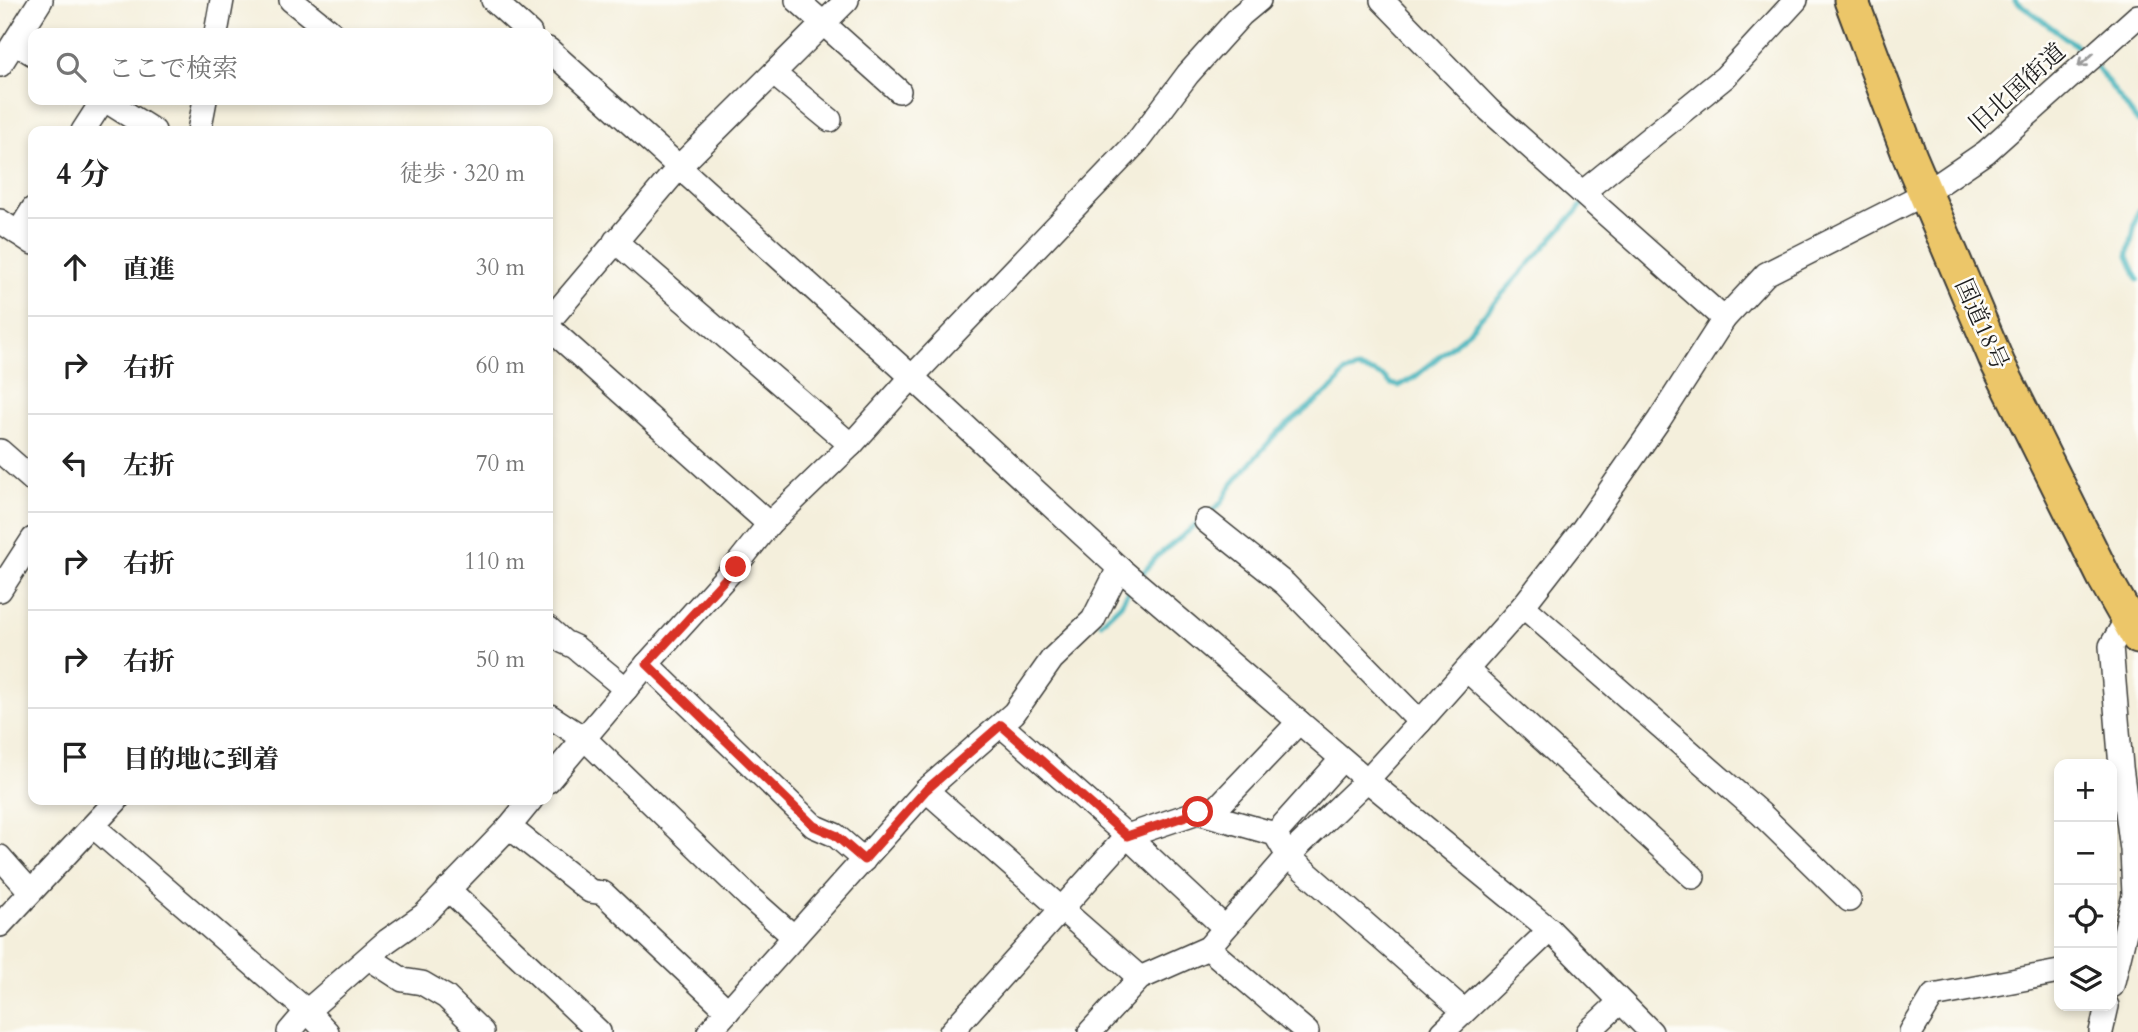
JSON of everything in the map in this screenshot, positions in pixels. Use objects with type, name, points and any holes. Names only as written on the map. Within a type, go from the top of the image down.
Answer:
[{"type":"highway","name":"国道18号","points":[[1851,0],[1910,157],[1998,364],[2132,628]]},
{"type":"street","points":[[31,28],[41,0]]},
{"type":"street","points":[[217,28],[222,0]]},
{"type":"street","points":[[291,0],[326,28]]},
{"type":"street","points":[[493,0],[524,28]]},
{"type":"street","points":[[797,0],[899,91]]},
{"type":"street","points":[[553,319],[680,166],[847,0]]},
{"type":"street","points":[[553,775],[647,664],[736,567],[769,524],[851,446],[912,377],[1137,142],[1188,74],[1241,15],[1259,0]]},
{"type":"street","points":[[1382,0],[1489,110],[1724,319]]},
{"type":"street","points":[[1583,192],[1725,77],[1796,0]]},
{"type":"street","name":"旧北国街道","points":[[1208,948],[1288,856],[1367,780],[1522,606],[1583,529],[1659,420],[1724,319],[1766,274],[1926,193],[1986,152],[2138,16]]},
{"type":"street","points":[[0,65],[24,48]]},
{"type":"street","points":[[553,53],[680,166],[1119,568],[1342,760],[1550,930],[1651,1032]]},
{"type":"street","points":[[774,74],[830,120]]},
{"type":"street","points":[[86,126],[101,105]]},
{"type":"street","points":[[112,105],[147,126]]},
{"type":"street","points":[[200,126],[204,105]]},
{"type":"street","points":[[17,232],[28,216]]},
{"type":"street","points":[[615,241],[851,446]]},
{"type":"street","points":[[553,330],[769,524]]},
{"type":"street","points":[[0,451],[28,476]]},
{"type":"street","points":[[1206,521],[1285,584],[1420,722]]},
{"type":"street","points":[[0,590],[28,547]]},
{"type":"street","points":[[709,1032],[926,790],[1014,713],[1052,659],[1094,620],[1119,568]]},
{"type":"street","points":[[1522,606],[1762,814],[1849,900]]},
{"type":"street","points":[[2119,969],[2134,895],[2134,871],[2121,767],[2111,646],[2132,628]]},
{"type":"street","points":[[553,632],[626,689]]},
{"type":"street","points":[[647,664],[814,826],[835,835],[864,860]]},
{"type":"street","points":[[1466,670],[1693,877]]},
{"type":"street","points":[[553,718],[585,739],[794,937]]},
{"type":"street","points":[[1210,816],[1299,722]]},
{"type":"street","points":[[1001,725],[1127,836],[1224,927]]},
{"type":"street","points":[[1275,834],[1342,760]]},
{"type":"street","points":[[926,790],[1140,978]]},
{"type":"street","points":[[0,925],[113,805]]},
{"type":"street","points":[[289,1032],[307,1012],[387,941],[424,915],[509,828],[523,805]]},
{"type":"street","points":[[951,1032],[1127,836],[1198,812],[1275,834],[1288,856],[1464,1011]]},
{"type":"street","points":[[94,827],[327,1032]]},
{"type":"street","points":[[509,828],[590,891],[603,893],[728,1011]]},
{"type":"street","points":[[0,857],[30,891]]},
{"type":"street","points":[[448,889],[599,1032]]},
{"type":"street","points":[[1443,1032],[1550,930]]},
{"type":"street","points":[[1090,1032],[1140,978],[1208,948],[1307,1032]]},
{"type":"street","points":[[369,958],[403,980],[422,984],[446,997],[482,1032]]},
{"type":"street","points":[[1911,1032],[1933,996],[2054,973]]},
{"type":"street","points":[[1588,1032],[1620,1002]]},
{"type":"street","points":[[2101,1032],[2106,1011]]},
{"type":"waterway","points":[[2015,0],[2086,53]]},
{"type":"waterway","points":[[2094,64],[2138,122]]},
{"type":"waterway","points":[[1208,514],[1221,503],[1232,484],[1278,432],[1335,386],[1345,372],[1358,369],[1372,372],[1399,386],[1415,377],[1468,332],[1584,203]]},
{"type":"waterway","points":[[2138,210],[2128,256],[2138,280]]},
{"type":"waterway","points":[[1139,578],[1156,557],[1201,521]]},
{"type":"waterway","points":[[1101,623],[1121,604],[1132,585]]},
{"type":"route","points":[[736,567],[647,664],[814,826],[835,835],[864,860],[926,790],[1001,725],[1127,836],[1198,812]]}]
